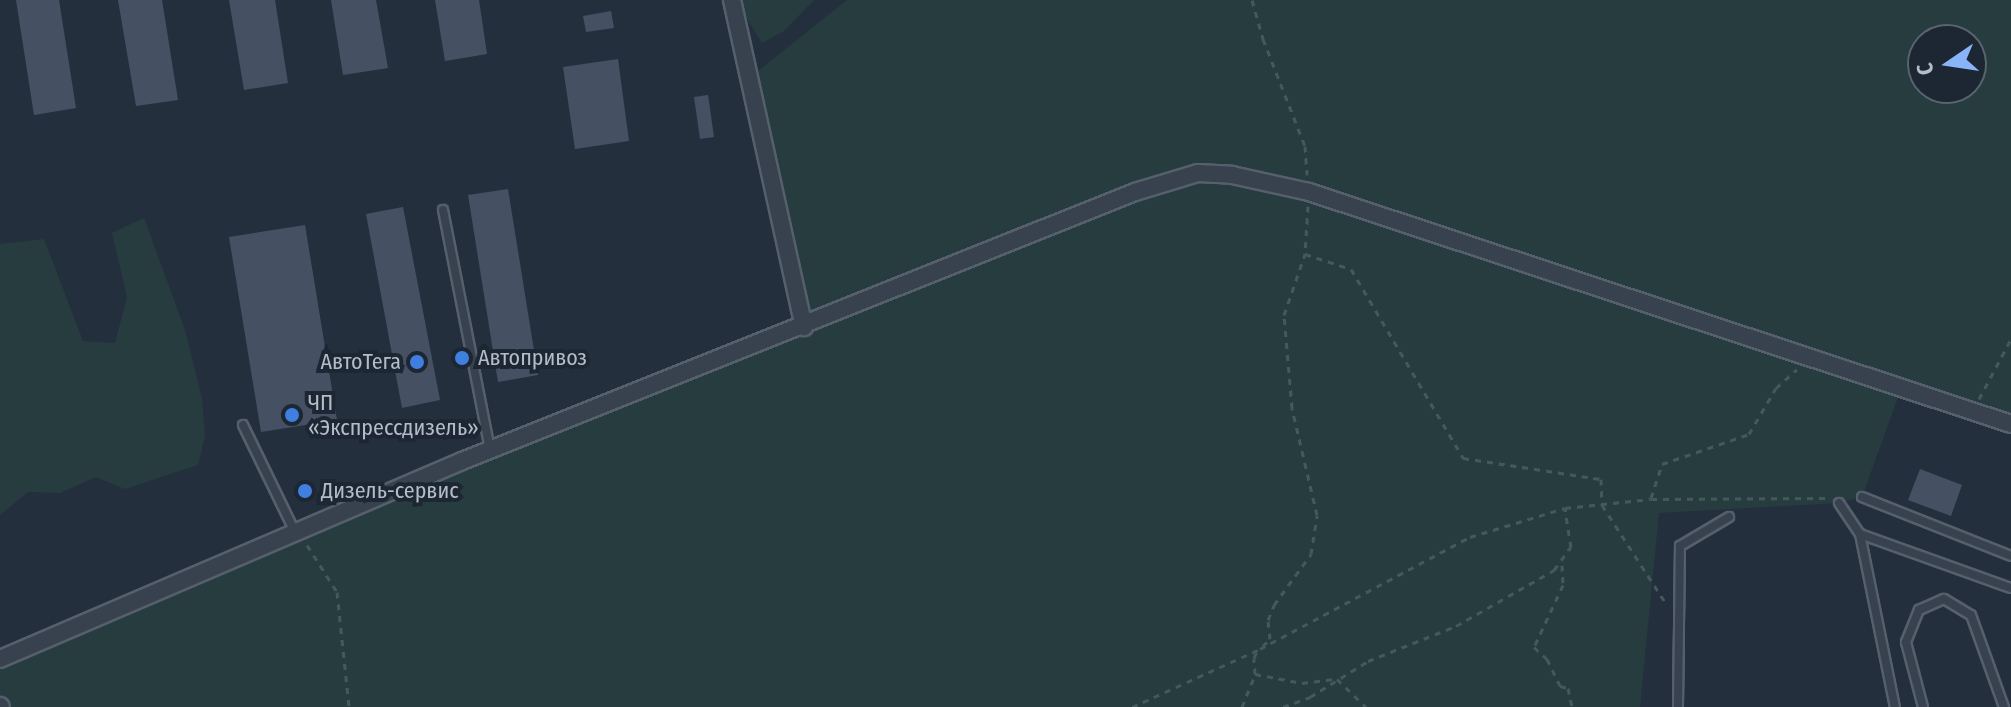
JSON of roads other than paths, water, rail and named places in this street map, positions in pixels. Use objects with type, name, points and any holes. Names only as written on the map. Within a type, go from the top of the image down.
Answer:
[{"type":"street","points":[[732,0],[804,327]]},
{"type":"street","points":[[0,659],[490,450],[1179,177],[1198,173],[1232,175],[1309,192],[2011,424]]},
{"type":"lane","points":[[443,210],[490,450]]},
{"type":"lane","points":[[243,425],[295,532]]},
{"type":"lane","points":[[1862,497],[2011,556]]},
{"type":"lane","points":[[1835,500],[1860,534],[1895,707]]},
{"type":"lane","points":[[1678,707],[1680,546],[1729,517]]},
{"type":"lane","points":[[1860,534],[2011,588]]},
{"type":"lane","points":[[1931,707],[1922,702],[1906,642],[1919,610],[1944,599],[1971,615],[2004,707]]},
{"type":"place","name":"Автопривоз","points":[[462,358]]},
{"type":"place","name":"АвтоТега","points":[[417,362]]},
{"type":"place","name":"ЧП «Экспрессдизель»","points":[[292,415]]},
{"type":"place","name":"Дизель-сервис","points":[[305,491]]}]
